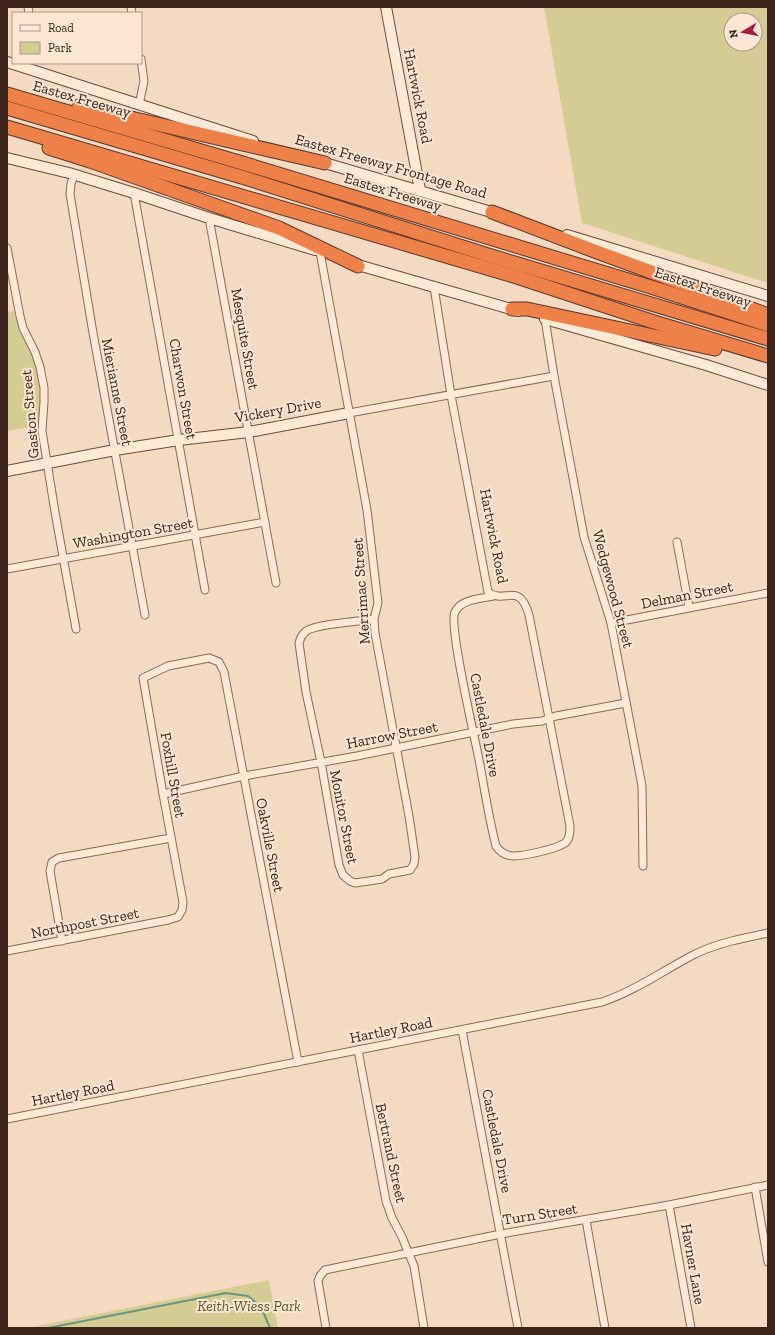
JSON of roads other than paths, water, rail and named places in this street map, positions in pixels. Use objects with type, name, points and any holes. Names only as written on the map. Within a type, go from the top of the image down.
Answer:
[{"type":"highway","points":[[13,96],[50,100],[325,163]]},
{"type":"highway","name":"Eastex Freeway","points":[[13,96],[238,162],[651,287],[768,325]]},
{"type":"highway","points":[[7,108],[244,178],[488,255],[768,338]]},
{"type":"highway","points":[[7,127],[517,277],[654,322],[768,356]]},
{"type":"highway","points":[[7,135],[90,161],[279,228],[358,266]]},
{"type":"highway","points":[[492,212],[768,315]]},
{"type":"highway","points":[[512,309],[527,309],[768,361]]},
{"type":"main road","name":"Hartwick Road","points":[[386,7],[420,190]]},
{"type":"main road","name":"Eastex Freeway Frontage Road","points":[[18,64],[30,66],[139,105],[325,163],[420,190],[768,296]]},
{"type":"main road","points":[[7,158],[74,175],[134,193],[320,252],[358,266],[706,365],[768,385]]},
{"type":"main road","name":"Vickery Drive","points":[[7,471],[115,450],[179,440],[249,432],[349,413]]},
{"type":"street","points":[[139,105],[144,81],[142,64]]},
{"type":"street","name":"Mierianne Street","points":[[74,175],[70,194],[93,333],[146,615]]},
{"type":"street","name":"Charwon Street","points":[[134,193],[206,590]]},
{"type":"street","name":"Mesquite Street","points":[[209,218],[276,583]]},
{"type":"street","name":"Gaston Street","points":[[7,248],[23,328],[35,352],[40,367],[44,388],[42,432],[76,629]]},
{"type":"street","name":"Merrimac Street","points":[[320,252],[367,510],[378,603],[374,619],[378,655],[414,846],[414,864],[410,870],[389,874],[378,880]]},
{"type":"street","name":"Hartwick Road","points":[[434,287],[486,585],[488,592],[493,596],[513,595],[521,598],[526,604],[568,816],[570,834],[566,843],[554,848],[532,853]]},
{"type":"street","name":"Wedgewood Street","points":[[545,319],[554,376],[584,536],[611,623],[642,786],[643,866]]},
{"type":"street","name":"Vickery Drive","points":[[349,413],[554,376]]},
{"type":"street","name":"Washington Street","points":[[7,569],[265,522]]},
{"type":"street","points":[[677,542],[689,607]]},
{"type":"street","name":"Delman Street","points":[[611,623],[768,592]]},
{"type":"street","name":"Castledale Drive","points":[[493,596],[466,602],[459,606],[453,617],[463,679],[496,846],[499,851],[508,855],[514,856],[532,853]]},
{"type":"street","name":"Monitor Street","points":[[374,619],[312,628],[305,632],[300,638],[300,650],[306,692],[321,762],[340,871],[346,879],[355,883],[378,880]]},
{"type":"street","name":"Oakville Street","points":[[192,661],[209,658],[215,660],[222,666],[298,1062]]},
{"type":"street","name":"Foxhill Street","points":[[168,920],[178,917],[182,910],[183,902],[162,794],[143,678],[168,666],[192,661]]},
{"type":"street","name":"Harrow Street","points":[[162,794],[244,776],[474,733],[513,724],[550,719],[626,703]]},
{"type":"street","points":[[62,941],[50,871],[52,862],[59,858],[171,838]]},
{"type":"street","name":"Northpost Street","points":[[7,952],[168,920]]},
{"type":"street","name":"Hartley Road","points":[[7,1119],[602,1002],[621,995],[668,968],[708,948],[768,933]]},
{"type":"street","name":"Castledale Drive","points":[[462,1030],[518,1328]]},
{"type":"street","name":"Bertrand Street","points":[[358,1050],[386,1201],[392,1218],[409,1252],[414,1266],[424,1328]]},
{"type":"street","name":"Turn Street","points":[[326,1328],[318,1283],[320,1276],[325,1270],[501,1234],[669,1205],[768,1185]]},
{"type":"street","points":[[756,1187],[768,1262]]},
{"type":"street","name":"Havner Lane","points":[[669,1205],[691,1328]]},
{"type":"street","points":[[586,1220],[605,1328]]},
{"type":"waterway","points":[[48,1328],[226,1293],[248,1296],[261,1307],[270,1328]]},
{"type":"park label","name":"Keith-Wiess Park","points":[[249,1306]]}]
